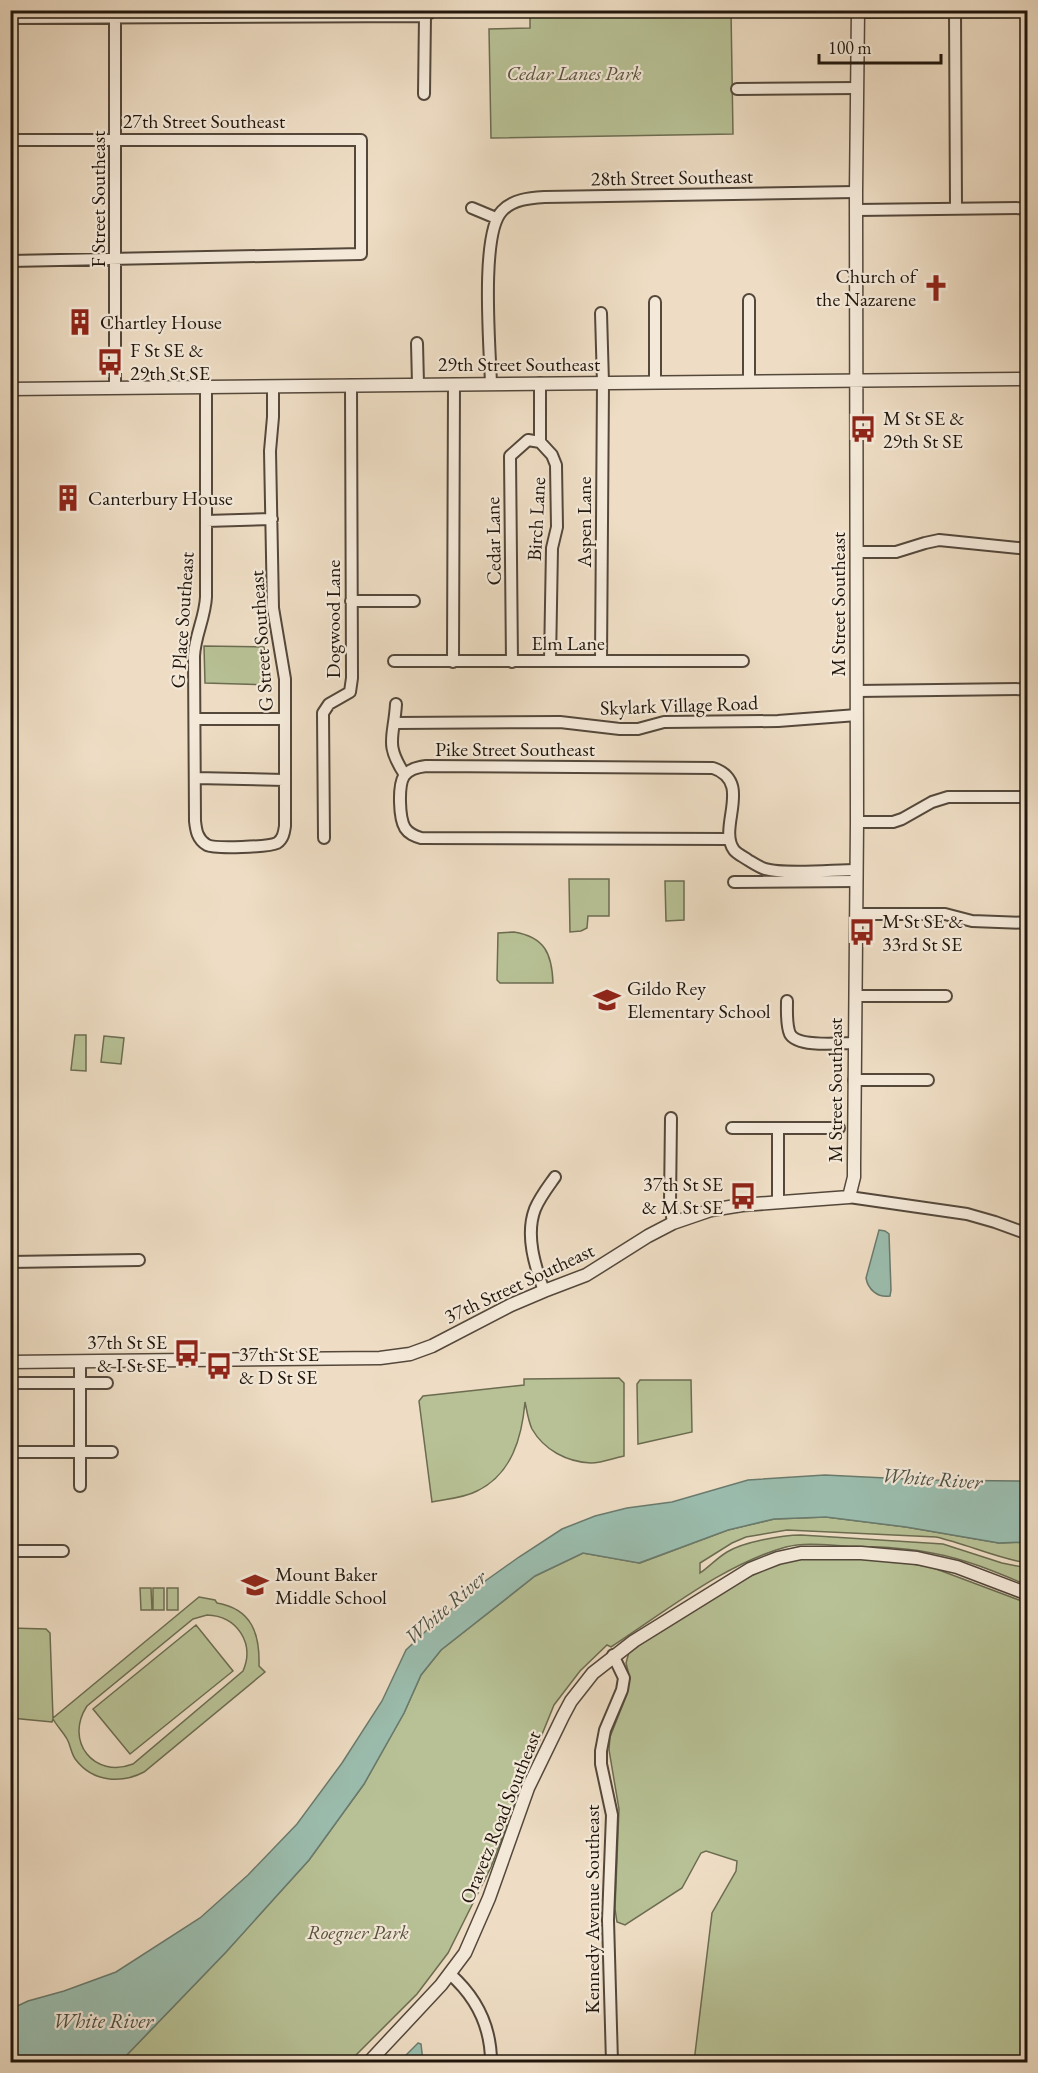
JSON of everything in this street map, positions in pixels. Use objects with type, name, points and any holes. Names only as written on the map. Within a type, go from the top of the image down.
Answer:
[{"type":"street","points":[[858,11],[1028,11]]},
{"type":"street","name":"M Street Southeast","points":[[849,1197],[854,1177],[857,914],[858,11]]},
{"type":"street","points":[[955,11],[956,208]]},
{"type":"street","points":[[10,18],[115,14],[429,13],[424,94]]},
{"type":"street","name":"F Street Southeast","points":[[115,14],[115,388]]},
{"type":"street","points":[[737,89],[857,88]]},
{"type":"street","name":"27th Street Southeast","points":[[10,140],[361,140],[360,254],[116,258]]},
{"type":"street","name":"28th Street Southeast","points":[[496,218],[504,208],[516,202],[544,197],[856,192]]},
{"type":"street","points":[[472,208],[496,218],[491,235],[489,257],[491,384]]},
{"type":"street","points":[[857,210],[1028,208]]},
{"type":"street","points":[[10,261],[116,258]]},
{"type":"street","points":[[749,300],[749,381]]},
{"type":"street","points":[[655,302],[655,383]]},
{"type":"street","name":"Aspen Lane","points":[[601,313],[603,383],[601,661]]},
{"type":"street","points":[[417,343],[418,384]]},
{"type":"street","name":"29th Street Southeast","points":[[10,389],[1028,379]]},
{"type":"street","points":[[540,383],[540,442]]},
{"type":"street","points":[[453,662],[454,384]]},
{"type":"street","name":"Dogwood Lane","points":[[324,838],[323,713],[326,706],[346,696],[352,688],[351,385]]},
{"type":"street","name":"G Street Southeast","points":[[273,386],[270,451],[273,608],[274,623],[284,666],[285,822]]},
{"type":"street","name":"G Place Southeast","points":[[206,387],[206,605],[194,649],[195,820],[198,837],[208,845],[217,847],[273,844],[282,838],[285,822]]},
{"type":"street","name":"Cedar Lane","points":[[512,662],[510,456],[528,440],[540,442]]},
{"type":"street","name":"Birch Lane","points":[[540,442],[552,455],[556,465],[557,527],[552,548],[550,661]]},
{"type":"street","points":[[206,521],[272,519]]},
{"type":"street","points":[[857,552],[896,552],[939,540],[1028,549]]},
{"type":"street","points":[[351,602],[414,601]]},
{"type":"street","name":"Elm Lane","points":[[394,661],[743,661]]},
{"type":"street","points":[[857,691],[1028,689]]},
{"type":"street","points":[[396,704],[391,747],[395,760],[405,775],[400,792],[402,820],[409,833],[421,838],[729,839],[734,850],[765,869],[856,876]]},
{"type":"street","name":"Skylark Village Road","points":[[395,723],[560,722],[638,729],[664,722],[778,721],[857,715]]},
{"type":"street","points":[[195,719],[285,719]]},
{"type":"street","name":"Pike Street Southeast","points":[[405,775],[426,766],[713,768],[724,774],[732,790],[729,839]]},
{"type":"street","points":[[195,778],[284,780]]},
{"type":"street","points":[[857,822],[893,822],[932,802],[948,797],[1028,797]]},
{"type":"street","points":[[734,882],[856,876]]},
{"type":"street","points":[[857,914],[945,914],[972,921],[1028,923]]},
{"type":"street","points":[[856,996],[946,996]]},
{"type":"street","points":[[787,1001],[789,1028],[794,1038],[804,1043],[854,1043]]},
{"type":"street","points":[[854,1080],[928,1080]]},
{"type":"street","points":[[671,1118],[670,1203],[673,1223]]},
{"type":"street","points":[[732,1128],[839,1128]]},
{"type":"street","points":[[778,1128],[778,1202]]},
{"type":"street","points":[[544,1291],[532,1249],[532,1221],[540,1199],[555,1177]]},
{"type":"street","name":"37th Street Southeast","points":[[10,1362],[380,1358],[410,1354],[432,1346],[544,1291],[586,1275],[673,1223],[726,1206],[849,1197],[967,1214],[1028,1234]]},
{"type":"street","points":[[10,1262],[139,1260]]},
{"type":"street","points":[[80,1361],[80,1486]]},
{"type":"street","points":[[10,1383],[107,1383]]},
{"type":"street","points":[[10,1452],[112,1452]]},
{"type":"street","points":[[10,1551],[63,1551]]},
{"type":"street","name":"Oravetz Road Southeast","points":[[369,2062],[411,2019],[465,1953],[502,1864],[528,1788],[563,1716],[582,1686],[613,1655],[742,1573],[778,1558],[801,1553],[861,1553],[917,1558],[957,1567],[1028,1594]]},
{"type":"street","name":"Kennedy Avenue Southeast","points":[[612,2062],[608,1920],[612,1815],[601,1764],[601,1751],[604,1730],[622,1690],[624,1678],[613,1655]]},
{"type":"street","points":[[450,1974],[468,1992],[480,2012],[487,2028],[491,2062]]},
{"type":"green space","name":"Cedar Lanes Park","points":[[530,11],[731,11],[733,134],[491,138],[489,29],[530,28]]},
{"type":"green space","points":[[204,646],[264,647],[265,655],[269,660],[268,685],[205,683]]},
{"type":"green space","points":[[569,879],[609,879],[609,916],[588,916],[587,928],[570,932]]},
{"type":"green space","points":[[665,881],[684,881],[684,920],[666,921]]},
{"type":"green space","points":[[514,932],[533,938],[545,948],[551,963],[553,983],[500,983],[497,980],[498,933]]},
{"type":"green space","points":[[75,1035],[86,1035],[86,1071],[71,1070]]},
{"type":"green space","points":[[104,1036],[124,1038],[121,1064],[101,1062]]},
{"type":"green space","points":[[619,1378],[624,1383],[624,1456],[591,1463],[557,1454],[543,1443],[532,1429],[525,1402],[518,1441],[507,1465],[499,1475],[489,1484],[472,1493],[432,1502],[419,1401],[423,1396],[524,1385],[524,1379]]},
{"type":"green space","points":[[640,1380],[691,1380],[692,1432],[638,1444],[637,1384]]},
{"type":"green space","name":"Roegner Park","points":[[826,1517],[906,1527],[999,1543],[1027,1542],[1027,1563],[936,1537],[787,1530],[746,1537],[732,1543],[700,1563],[700,1573],[734,1548],[752,1542],[801,1535],[943,1544],[1002,1563],[1027,1568],[1027,1585],[983,1567],[949,1557],[891,1548],[801,1545],[786,1547],[740,1565],[696,1590],[611,1647],[607,1645],[580,1671],[554,1705],[491,1867],[448,1953],[417,1994],[349,2062],[120,2062],[226,1952],[309,1860],[364,1784],[404,1713],[421,1675],[441,1650],[535,1576],[583,1553],[640,1563],[728,1530],[774,1519]]},
{"type":"green space","points":[[809,1558],[849,1558],[931,1567],[1027,1603],[1027,2062],[694,2062],[712,1913],[736,1871],[737,1861],[706,1851],[701,1853],[682,1888],[625,1925],[617,1922],[615,1909],[619,1809],[609,1750],[610,1737],[627,1694],[629,1675],[626,1663],[629,1652],[741,1581],[781,1563]]},
{"type":"green space","points":[[140,1588],[151,1588],[152,1610],[141,1610]]},
{"type":"green space","points":[[153,1588],[164,1588],[164,1610],[153,1610]]},
{"type":"green space","points":[[167,1588],[178,1588],[178,1610],[167,1610]]},
{"type":"green space","points":[[199,1597],[229,1606],[246,1617],[252,1625],[258,1644],[259,1666],[265,1672],[144,1772],[117,1779],[99,1777],[83,1767],[74,1758],[67,1739],[53,1719],[52,1722],[11,1718],[11,1628],[46,1629],[50,1633],[53,1718]],"holes":[[[207,1615],[218,1617],[235,1626],[245,1641],[247,1651],[243,1671],[133,1764],[119,1767],[106,1766],[87,1754],[81,1744],[79,1732],[81,1719],[87,1706],[193,1619]]]},
{"type":"green space","points":[[196,1625],[233,1671],[130,1754],[93,1709]]},
{"type":"water","points":[[879,1230],[889,1234],[890,1296],[881,1296],[874,1292],[866,1278]]},
{"type":"water","name":"White River","points":[[825,1475],[926,1480],[1027,1481],[1027,1542],[999,1543],[906,1527],[826,1517],[774,1519],[728,1530],[639,1563],[583,1553],[535,1576],[441,1650],[421,1675],[404,1713],[364,1784],[309,1860],[226,1952],[120,2062],[11,2062],[11,2009],[28,2001],[116,1972],[200,1918],[248,1875],[297,1824],[342,1763],[382,1701],[406,1650],[481,1584],[562,1529],[595,1516],[627,1508],[672,1502],[748,1480]]},
{"type":"water","points":[[418,2043],[421,2044],[423,2062],[403,2062],[404,2057]]},
{"type":"place","name":"Church of the Nazarene","points":[[936,288]]},
{"type":"place","name":"Chartley House","points":[[80,322]]},
{"type":"place","name":"F St SE & 29th St SE","points":[[110,362]]},
{"type":"place","name":"M St SE & 29th St SE","points":[[863,429]]},
{"type":"place","name":"Canterbury House","points":[[68,498]]},
{"type":"place","name":"M St SE & 33rd St SE","points":[[862,932]]},
{"type":"place","name":"Gildo Rey Elementary School","points":[[607,1000]]},
{"type":"place","name":"37th St SE & M St SE","points":[[743,1196]]},
{"type":"place","name":"37th St SE & I St SE","points":[[187,1353]]},
{"type":"place","name":"37th St SE & D St SE","points":[[219,1366]]},
{"type":"place","name":"Mount Baker Middle School","points":[[255,1585]]}]
